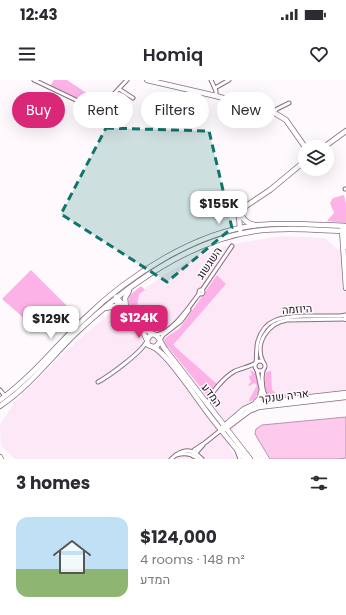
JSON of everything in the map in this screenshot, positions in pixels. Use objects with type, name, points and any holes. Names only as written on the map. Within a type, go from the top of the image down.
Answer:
[{"type":"street","points":[[34,80],[101,112],[104,111],[112,96],[127,80]]},
{"type":"street","points":[[147,80],[216,96],[215,88],[211,80]]},
{"type":"street","points":[[215,88],[229,80]]},
{"type":"street","points":[[119,88],[125,92]]},
{"type":"street","points":[[275,110],[290,103]]},
{"type":"street","points":[[275,113],[286,120],[300,140]]},
{"type":"street","points":[[334,140],[346,131]]},
{"type":"street","points":[[229,231],[235,226],[249,203],[270,190],[298,167]]},
{"type":"street","points":[[241,216],[244,221],[250,224],[288,224],[344,229]]},
{"type":"street","points":[[241,216],[241,230]]},
{"type":"street","points":[[0,400],[28,378],[62,340],[85,318],[115,297],[162,267],[194,249],[241,230],[259,225]]},
{"type":"street","points":[[0,406],[28,384],[65,344],[140,274],[183,248],[203,239],[229,231],[278,229],[328,231],[344,229]]},
{"type":"street","points":[[344,229],[346,288]]},
{"type":"street","points":[[328,231],[337,234],[344,245]]},
{"type":"street","name":"השגשוג","points":[[160,341],[164,335],[181,321],[199,294],[202,293],[202,290],[232,246]]},
{"type":"street","points":[[125,309],[125,298],[133,286]]},
{"type":"street","points":[[115,297],[144,334],[152,347]]},
{"type":"street","name":"השגשוג","points":[[154,334],[161,333],[170,328],[194,301]]},
{"type":"street","points":[[103,310],[113,306],[125,309],[146,330],[154,334],[160,341],[157,346],[141,350]]},
{"type":"street","name":"היוזמה","points":[[256,363],[256,348],[259,339],[266,327],[275,320],[287,317],[346,315]]},
{"type":"street","name":"היוזמה","points":[[263,362],[260,351],[262,339],[268,330],[277,323],[287,320],[346,319]]},
{"type":"street","points":[[98,382],[141,350],[150,335],[154,334]]},
{"type":"street","name":"המדע","points":[[160,341],[206,395],[208,406],[245,459]]},
{"type":"street","name":"המדע","points":[[152,347],[159,350],[250,459]]},
{"type":"street","points":[[208,406],[209,398],[206,395],[233,372],[258,361],[263,362],[265,366],[263,370],[264,394],[269,403]]},
{"type":"street","points":[[256,363],[256,370],[259,375],[263,402]]},
{"type":"street","points":[[246,367],[261,371],[263,370]]},
{"type":"street","points":[[0,390],[5,396]]},
{"type":"street","points":[[254,404],[259,399],[261,392]]},
{"type":"street","name":"אריה שנקר","points":[[223,426],[252,410],[269,403],[346,393]]},
{"type":"street","name":"אריה שנקר","points":[[233,421],[244,409],[254,404],[263,402],[269,403],[346,398]]},
{"type":"street","points":[[194,454],[223,426],[225,422],[233,421],[231,428],[232,436]]},
{"type":"street","points":[[236,448],[240,459]]},
{"type":"street","points":[[171,459],[180,452],[186,450],[202,459]]},
{"type":"street","points":[[194,454],[198,459]]},
{"type":"highlighted area","points":[[106,128],[209,131],[232,228],[167,282],[61,214]]},
{"type":"shaded area","points":[[54,80],[67,80],[85,92],[73,92],[73,97],[50,86]]},
{"type":"shaded area","points":[[344,195],[346,204],[346,223],[327,221],[334,213],[330,203],[333,198]]},
{"type":"shaded area","points":[[282,236],[325,238],[338,250],[346,251],[346,401],[263,409],[250,414],[233,429],[233,434],[236,438],[229,447],[237,459],[15,459],[1,446],[0,425],[14,403],[65,352],[109,314],[167,273],[200,255],[232,244]]},
{"type":"shaded area","points":[[31,270],[68,307],[40,332],[2,299]]},
{"type":"shaded area","points":[[217,275],[226,284],[173,345],[217,384],[206,394],[165,345],[164,340],[180,328]]},
{"type":"shaded area","points":[[141,286],[145,290],[139,294],[136,313],[131,308],[128,300],[130,295]]},
{"type":"shaded area","points":[[250,370],[257,374],[258,393],[254,400],[250,402],[249,400],[257,385],[254,383],[250,386],[248,385],[251,382],[249,376],[252,375]]},
{"type":"shaded area","points":[[271,371],[272,390],[278,395],[310,393],[270,398],[265,385],[265,378],[266,372]]},
{"type":"shaded area","points":[[346,417],[346,458],[270,459],[255,434],[256,429],[262,425]]}]
